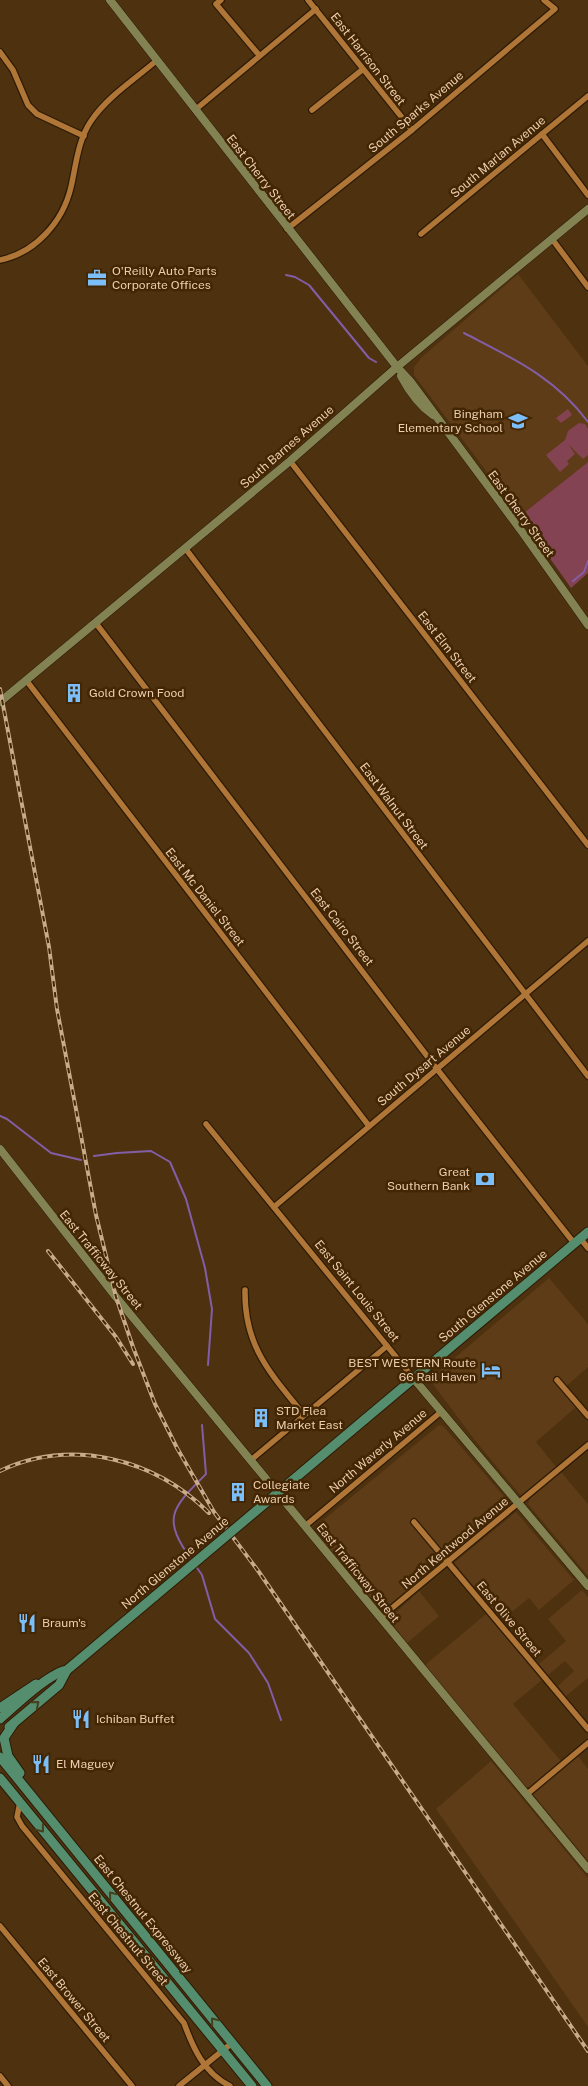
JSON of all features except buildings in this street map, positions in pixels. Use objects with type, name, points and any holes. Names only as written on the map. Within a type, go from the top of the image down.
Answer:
[{"type":"main road","name":"South Glenstone Avenue","points":[[414,1379],[588,1232]]},
{"type":"main road","name":"North Glenstone Avenue","points":[[0,1735],[59,1685],[67,1670],[414,1379]]},
{"type":"main road","name":"North Glenstone Avenue","points":[[0,1719],[50,1678],[60,1671],[67,1670]]},
{"type":"main road","points":[[0,1708],[33,1685],[50,1678]]},
{"type":"main road","points":[[14,1723],[4,1738],[8,1756],[70,1836],[78,1854]]},
{"type":"main road","name":"East Chestnut Expressway","points":[[0,1757],[268,2086]]},
{"type":"main road","name":"East Chestnut Expressway","points":[[0,1778],[252,2086]]},
{"type":"main road","points":[[0,1783],[10,1791]]},
{"type":"street","name":"East Cherry Street","points":[[110,0],[397,367],[406,386],[424,408],[435,417],[516,523],[588,625]]},
{"type":"street","name":"East Harrison Street","points":[[308,0],[362,70],[412,130]]},
{"type":"street","name":"South Sparks Avenue","points":[[288,229],[412,130],[555,9],[544,0]]},
{"type":"street","points":[[219,2],[259,56]]},
{"type":"street","points":[[195,110],[316,9]]},
{"type":"street","points":[[0,52],[13,70],[28,105],[38,114],[84,136]]},
{"type":"street","points":[[0,260],[13,257],[31,248],[46,234],[61,214],[71,189],[84,136],[90,122],[101,108],[156,61]]},
{"type":"street","points":[[312,110],[362,70]]},
{"type":"street","name":"South Marlan Avenue","points":[[421,234],[588,96]]},
{"type":"street","points":[[542,134],[588,195]]},
{"type":"street","name":"South Barnes Avenue","points":[[0,702],[290,461],[397,367],[588,209]]},
{"type":"street","points":[[552,239],[588,287]]},
{"type":"street","name":"East Elm Street","points":[[290,461],[588,845]]},
{"type":"street","name":"East Walnut Street","points":[[185,548],[588,1076]]},
{"type":"street","name":"East Cairo Street","points":[[95,622],[438,1069],[577,1241],[588,1248]]},
{"type":"street","name":"East Mc Daniel Street","points":[[26,680],[369,1126]]},
{"type":"street","name":"South Dysart Avenue","points":[[274,1206],[588,941]]},
{"type":"street","name":"East Saint Louis Street","points":[[206,1124],[414,1379],[588,1586]]},
{"type":"street","name":"East Trafficway Street","points":[[0,1150],[106,1284],[588,1869]]},
{"type":"street","points":[[245,1290],[246,1314],[261,1359],[268,1371],[304,1415]]},
{"type":"street","points":[[251,1460],[387,1346]]},
{"type":"street","points":[[558,1380],[588,1416]]},
{"type":"street","name":"North Waverly Avenue","points":[[305,1526],[442,1412]]},
{"type":"street","name":"North Kentwood Avenue","points":[[380,1618],[588,1445]]},
{"type":"street","name":"East Olive Street","points":[[414,1522],[588,1729]]},
{"type":"street","points":[[526,1795],[588,1743]]},
{"type":"street","name":"East Chestnut Street","points":[[20,1802],[17,1817],[22,1826],[184,2023],[194,2051],[205,2065],[219,2080],[230,2086]]},
{"type":"street","name":"East Brower Street","points":[[0,1926],[132,2086]]},
{"type":"street","points":[[179,2086],[232,2042]]},
{"type":"street","points":[[0,2076],[8,2086]]},
{"type":"shaded area","name":"Bingham Elementary School","points":[[518,274],[588,366],[588,462],[520,516],[414,375],[414,367],[422,357]]},
{"type":"shaded area","points":[[568,409],[572,415],[561,423],[556,418]]},
{"type":"shaded area","points":[[579,423],[585,424],[588,429],[588,455],[583,459],[568,444],[575,454],[567,461],[569,464],[560,472],[546,455],[565,440],[568,431]]},
{"type":"shaded area","points":[[588,462],[588,573],[571,588],[520,516]]},
{"type":"shaded area","points":[[549,1278],[588,1324],[588,1367],[562,1390],[576,1407],[536,1442],[557,1468],[524,1496],[521,1496],[474,1439],[430,1380]]},
{"type":"shaded area","points":[[439,1425],[443,1426],[508,1501],[509,1506],[382,1611],[318,1535],[316,1529],[321,1522]]},
{"type":"shaded area","points":[[561,1472],[588,1504],[588,1576],[528,1504],[531,1496]]},
{"type":"shaded area","points":[[516,1512],[574,1580],[539,1610],[529,1598],[502,1620],[455,1562]]},
{"type":"shaded area","points":[[582,1590],[588,1597],[588,1678],[566,1696],[558,1686],[574,1671],[565,1661],[548,1675],[539,1664],[566,1641],[548,1619]]},
{"type":"shaded area","points":[[419,1591],[439,1616],[407,1643],[389,1619]]},
{"type":"shaded area","points":[[486,1614],[542,1680],[513,1704],[561,1761],[530,1787],[526,1787],[425,1665]]},
{"type":"shaded area","points":[[578,1756],[588,1769],[588,1861],[533,1794]]},
{"type":"shaded area","points":[[491,1761],[588,1878],[588,2027],[436,1809]]},
{"type":"waterway","points":[[286,275],[295,277],[309,285],[369,358],[376,362]]},
{"type":"waterway","points":[[464,333],[532,370],[561,393],[588,422]]},
{"type":"waterway","points":[[573,581],[584,572],[588,561]]},
{"type":"waterway","points":[[0,1116],[7,1119],[51,1153],[81,1160]]},
{"type":"waterway","points":[[94,1156],[151,1151],[170,1162],[186,1199],[205,1268],[212,1309],[208,1365]]},
{"type":"waterway","points":[[193,1562],[177,1535],[174,1515],[185,1496],[206,1474],[202,1425]]},
{"type":"waterway","points":[[195,1565],[202,1575],[215,1619],[249,1653],[268,1683],[281,1720]]},
{"type":"railway","points":[[0,689],[49,947],[57,1009],[96,1215],[116,1297],[155,1404],[177,1448],[214,1512],[259,1572],[588,2051]]},
{"type":"railway","points":[[48,1251],[116,1337],[133,1364]]},
{"type":"railway","points":[[0,1471],[27,1461],[55,1456],[84,1455],[111,1459],[138,1467],[164,1479],[187,1494],[209,1513]]},
{"type":"place","name":"O'Reilly Auto Parts Corporate Offices","points":[[97,278]]},
{"type":"place","name":"Bingham Elementary School","points":[[518,421]]},
{"type":"place","name":"Gold Crown Food","points":[[74,693]]},
{"type":"place","name":"Great Southern Bank","points":[[485,1179]]},
{"type":"place","name":"BEST WESTERN Route 66 Rail Haven","points":[[491,1370]]},
{"type":"place","name":"STD Flea Market East","points":[[261,1418]]},
{"type":"place","name":"Collegiate Awards","points":[[238,1492]]},
{"type":"place","name":"Braum's","points":[[27,1623]]},
{"type":"place","name":"Ichiban Buffet","points":[[81,1719]]},
{"type":"place","name":"El Maguey","points":[[41,1764]]}]
